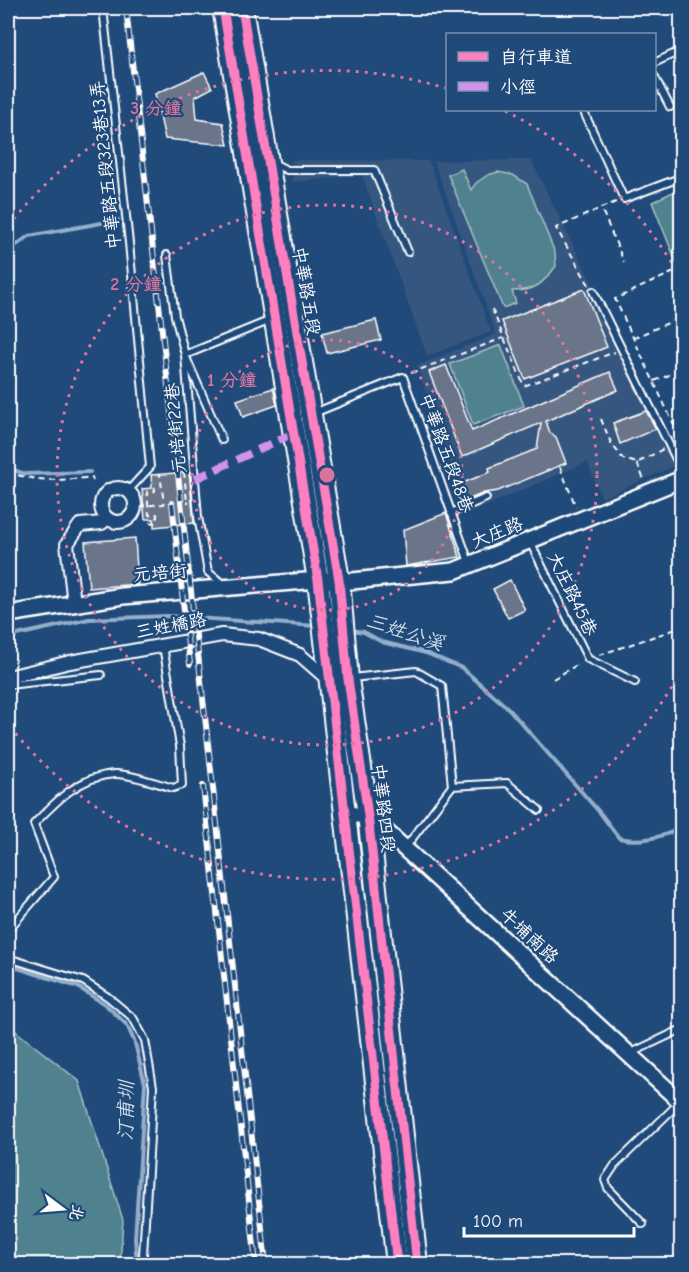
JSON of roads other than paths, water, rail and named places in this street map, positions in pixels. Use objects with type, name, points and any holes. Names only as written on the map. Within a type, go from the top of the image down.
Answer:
[{"type":"main road","name":"中華路五段","points":[[223,8],[253,137],[267,160],[339,580],[340,680]]},
{"type":"main road","name":"中華路五段","points":[[242,8],[253,137],[275,318],[318,580],[340,680]]},
{"type":"main road","points":[[340,680],[344,815],[397,1264]]},
{"type":"main road","name":"中華路四段","points":[[340,680],[368,815],[417,1264]]},
{"type":"street","name":"大庄路","points":[[318,580],[352,581],[454,571],[681,479]]},
{"type":"street","points":[[117,488],[128,491],[135,500],[136,506],[132,516],[117,523],[106,518],[101,508],[106,492],[117,488]]},
{"type":"street","points":[[74,603],[67,544],[80,525],[102,523],[106,518]]},
{"type":"street","name":"元培街","points":[[8,614],[152,593],[229,589],[318,580]]},
{"type":"street","name":"三姓橋路","points":[[8,677],[70,662],[222,634],[259,639],[300,655],[340,680]]},
{"type":"street","points":[[344,815],[368,815]]},
{"type":"street","name":"牛埔南路","points":[[368,815],[681,1102]]},
{"type":"lane","name":"中華路五段323巷13弄","points":[[103,8],[129,243],[150,467],[128,491]]},
{"type":"lane","points":[[656,62],[681,50]]},
{"type":"lane","points":[[656,80],[670,107]]},
{"type":"lane","points":[[583,111],[624,199],[681,177]]},
{"type":"lane","points":[[267,160],[287,170],[374,170],[408,252]]},
{"type":"lane","name":"元培街22巷","points":[[167,255],[175,316],[185,355],[198,517],[208,572],[229,589]]},
{"type":"lane","points":[[592,291],[681,471]]},
{"type":"lane","points":[[222,440],[185,355],[275,318]]},
{"type":"lane","name":"中華路五段48巷","points":[[310,415],[403,377],[470,565]]},
{"type":"lane","points":[[451,513],[486,498]]},
{"type":"lane","name":"大庄路45巷","points":[[530,542],[588,659],[635,682]]},
{"type":"lane","points":[[8,930],[54,878],[34,824],[57,801],[85,780],[116,774],[173,788],[182,785],[180,746],[163,646]]},
{"type":"lane","points":[[340,680],[416,671],[442,686],[452,786],[405,848]]},
{"type":"lane","points":[[8,685],[101,675]]},
{"type":"lane","points":[[452,786],[507,783],[538,810]]},
{"type":"lane","points":[[8,958],[83,981],[108,997],[133,1018],[145,1040],[153,1087],[144,1264]]},
{"type":"lane","points":[[628,1054],[681,1029]]},
{"type":"lane","points":[[643,1224],[608,1188],[605,1180],[615,1165],[681,1102]]},
{"type":"waterway","points":[[8,251],[29,236],[118,220]]},
{"type":"waterway","points":[[8,468],[25,474],[90,472]]},
{"type":"waterway","name":"三姓公溪","points":[[8,637],[89,619],[167,616],[316,626]]},
{"type":"waterway","name":"三姓公溪","points":[[351,630],[364,632],[382,642],[426,653],[462,668],[509,709],[601,814],[619,838],[635,840],[651,838],[682,828]]},
{"type":"waterway","name":"汀甫圳","points":[[8,965],[78,987],[106,1005],[127,1025],[135,1043],[145,1084],[135,1239],[137,1264]]},
{"type":"railway","points":[[126,8],[266,1264]]},
{"type":"railway","points":[[172,503],[190,664]]},
{"type":"railway","points":[[203,786],[256,1264]]}]
